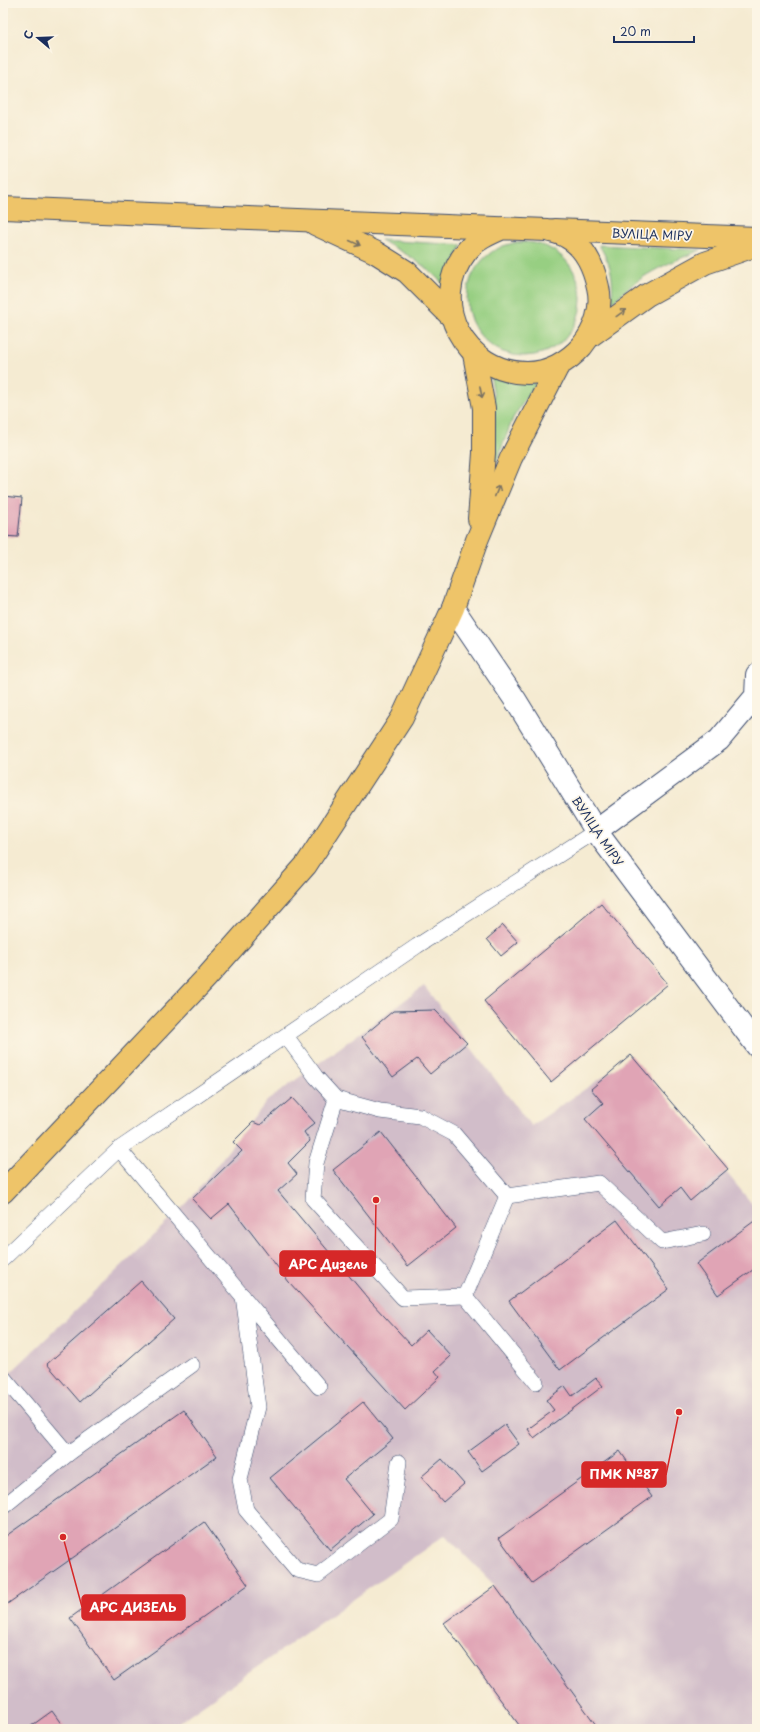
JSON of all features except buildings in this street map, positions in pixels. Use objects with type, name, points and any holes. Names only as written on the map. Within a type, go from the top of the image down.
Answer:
[{"type":"main road","name":"ВУЛІЦА МІРУ","points":[[3,208],[757,238]]},
{"type":"main road","points":[[307,220],[375,252],[407,272],[452,317]]},
{"type":"main road","points":[[503,228],[482,237],[466,252],[454,272],[450,294],[452,317],[460,337],[474,354],[493,367],[514,373],[537,373],[558,366],[576,353],[590,336],[646,295],[706,263],[757,245]]},
{"type":"main road","points":[[547,230],[567,237],[583,252],[594,272],[599,293],[598,316],[590,336]]},
{"type":"main road","points":[[474,354],[484,408],[484,453],[477,540]]},
{"type":"main road","points":[[3,1192],[206,978],[306,865],[402,718],[453,608],[477,540],[511,458],[558,366]]},
{"type":"street","name":"ВУЛІЦА МІРУ","points":[[453,608],[516,701],[596,831],[757,1046]]},
{"type":"street","points":[[596,831],[719,740],[756,696],[757,675]]},
{"type":"lane","points":[[3,1259],[119,1149],[417,946],[596,831]]},
{"type":"lane","points":[[286,1036],[316,1077],[336,1099],[380,1111],[420,1116],[454,1134],[507,1196]]},
{"type":"lane","points":[[336,1099],[316,1163],[313,1199],[403,1298],[465,1296]]},
{"type":"lane","points":[[119,1149],[319,1387]]},
{"type":"lane","points":[[507,1196],[599,1183],[662,1242],[703,1234]]},
{"type":"lane","points":[[465,1296],[507,1196]]},
{"type":"lane","points":[[243,1296],[258,1407],[240,1479],[246,1510],[297,1570],[318,1575],[391,1519],[399,1462]]},
{"type":"lane","points":[[465,1296],[536,1382]]},
{"type":"lane","points":[[3,1507],[68,1454],[192,1365]]},
{"type":"lane","points":[[3,1377],[68,1454]]},
{"type":"shaded area","points":[[424,986],[531,1126],[632,1057],[757,1210],[757,1729],[522,1729],[444,1623],[495,1586],[445,1535],[169,1729],[3,1729],[3,1380],[188,1202],[267,1101]]},
{"type":"green space","points":[[380,240],[462,245],[444,285],[430,271],[398,249]]},
{"type":"green space","points":[[524,242],[546,246],[556,251],[572,267],[577,277],[581,299],[577,321],[572,331],[556,347],[546,352],[524,356],[502,352],[492,347],[476,331],[471,321],[467,299],[471,277],[476,267],[492,251],[502,246]]},
{"type":"green space","points":[[599,245],[701,250],[653,271],[622,293],[612,303],[610,267]]},
{"type":"green space","points":[[490,374],[512,382],[536,383],[513,418],[488,484],[495,416],[493,389]]},
{"type":"place","name":"АРС Дизель","points":[[376,1200]]},
{"type":"place","name":"ПМК №87","points":[[679,1412]]},
{"type":"place","name":"АРС ДИЗЕЛЬ","points":[[63,1537]]}]
